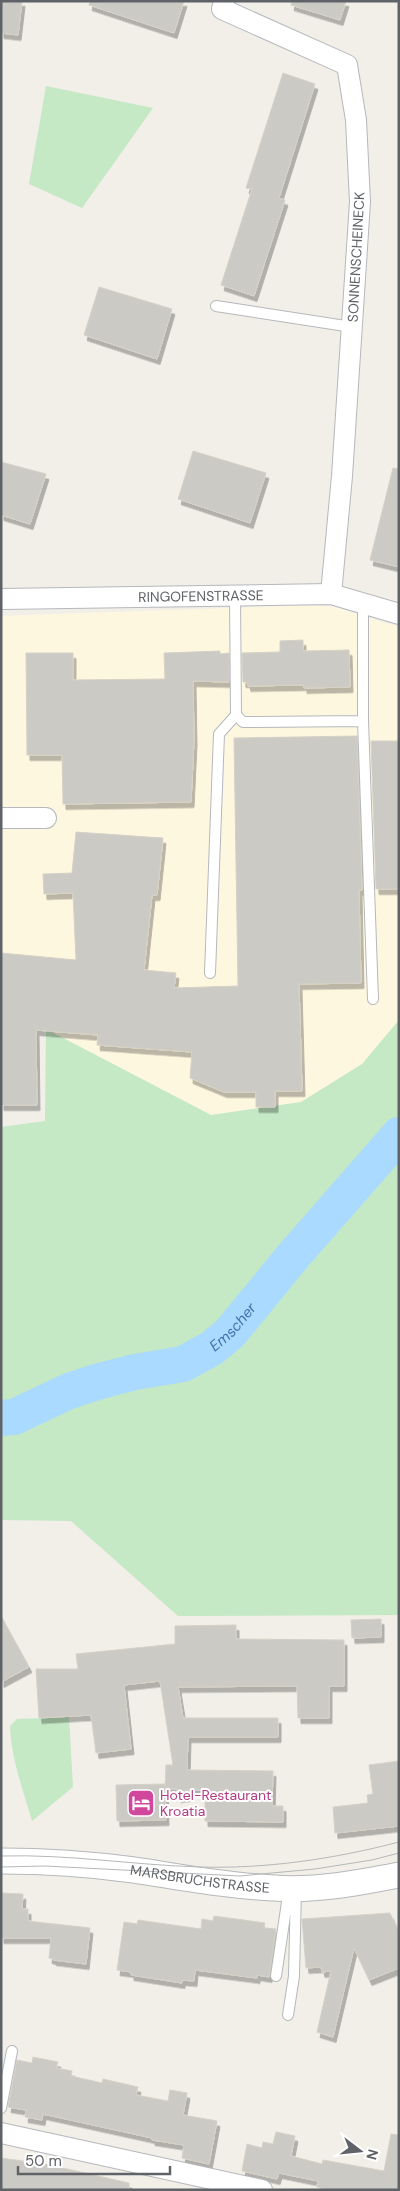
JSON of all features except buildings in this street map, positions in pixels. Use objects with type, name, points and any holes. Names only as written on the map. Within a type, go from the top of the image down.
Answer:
[{"type":"street","name":"SONNENSCHEINECK","points":[[224,1],[222,9],[347,65],[356,120],[360,202],[339,519],[331,594]]},
{"type":"street","name":"RINGOFENSTRASSE","points":[[1,599],[331,594],[399,614]]},
{"type":"street","points":[[1,818],[46,818]]},
{"type":"street","name":"MARSBRUCHSTRASSE","points":[[1,1861],[82,1864],[223,1884],[292,1888],[346,1885],[399,1875]]},
{"type":"street","points":[[1,2133],[262,2190]]},
{"type":"lane","points":[[216,306],[352,327]]},
{"type":"lane","points":[[210,973],[219,734],[236,715],[235,595]]},
{"type":"lane","points":[[363,603],[363,721],[373,999]]},
{"type":"lane","points":[[236,715],[243,722],[363,721]]},
{"type":"lane","points":[[276,1976],[292,1888]]},
{"type":"lane","points":[[288,2014],[294,1976],[292,1888]]},
{"type":"lane","points":[[1,2108],[12,2051]]},
{"type":"shaded area","points":[[281,606],[331,606],[399,627],[399,1020],[362,1064],[301,1102],[211,1115],[47,1030],[4,1027],[36,1053],[37,1105],[1,1105],[1,616]]},
{"type":"green space","points":[[46,86],[153,108],[82,208],[29,184]]},
{"type":"green space","points":[[399,1020],[399,1615],[178,1616],[71,1521],[1,1520],[1,1127],[45,1121],[46,1029],[211,1115],[301,1102],[362,1064]]},
{"type":"green space","points":[[69,1717],[73,1787],[32,1821],[15,1762],[10,1726],[17,1719]]},
{"type":"waterway","name":"Emscher","points":[[1,1418],[14,1417],[69,1391],[100,1381],[135,1372],[183,1364],[212,1348],[230,1333],[294,1255],[399,1135]]},
{"type":"tram line","points":[[1,1856],[76,1858],[199,1867],[224,1867],[300,1862],[399,1842]]},
{"type":"tram line","points":[[1,1867],[45,1866],[240,1876],[315,1869],[372,1860],[399,1853]]},
{"type":"place","name":"Hotel-Restaurant Kroatia","points":[[141,1803]]}]
